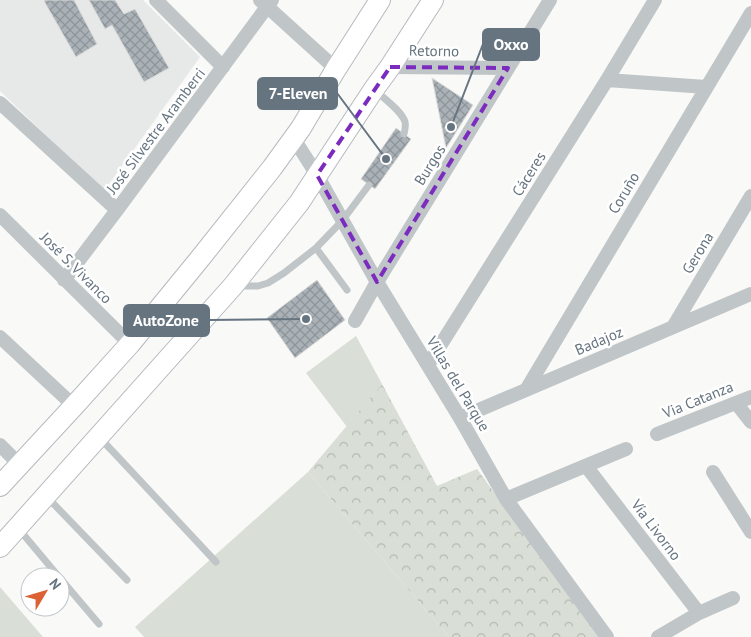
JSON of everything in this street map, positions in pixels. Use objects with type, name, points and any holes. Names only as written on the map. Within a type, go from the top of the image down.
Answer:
[{"type":"main road","points":[[0,486],[130,344],[198,261],[294,138],[380,0]]},
{"type":"main road","points":[[0,547],[233,286],[299,203],[433,0]]},
{"type":"street","points":[[156,0],[223,67]]},
{"type":"street","name":"Burgos","points":[[355,321],[550,0]]},
{"type":"street","name":"Cáceres","points":[[428,365],[655,0]]},
{"type":"street","points":[[266,2],[336,69]]},
{"type":"street","name":"José Silvestre Aramberri","points":[[64,280],[223,67],[266,2]]},
{"type":"street","name":"Coruño","points":[[526,390],[751,13]]},
{"type":"street","name":"Retorno","points":[[390,67],[508,68]]},
{"type":"street","points":[[607,80],[706,87]]},
{"type":"street","points":[[0,103],[117,210]]},
{"type":"street","name":"Villas del Parque","points":[[294,138],[317,174],[377,282],[460,418],[506,499],[606,637]]},
{"type":"street","name":"Gerona","points":[[673,327],[751,196]]},
{"type":"street","name":"José S. Vivanco","points":[[0,215],[130,344]]},
{"type":"street","name":"Badajoz","points":[[460,418],[751,294]]},
{"type":"street","points":[[0,337],[74,406]]},
{"type":"street","name":"Via Catanza","points":[[657,434],[751,397]]},
{"type":"street","points":[[736,403],[751,422]]},
{"type":"street","points":[[0,445],[20,465]]},
{"type":"street","points":[[506,499],[626,448]]},
{"type":"street","name":"Vía Livorno","points":[[586,466],[699,613]]},
{"type":"street","points":[[714,472],[751,532]]},
{"type":"street","points":[[658,637],[699,613],[733,598]]},
{"type":"lane","points":[[374,89],[405,121],[404,134]]},
{"type":"lane","points":[[233,286],[258,286],[276,278],[316,248],[342,221],[369,185]]},
{"type":"lane","points":[[316,248],[347,290]]},
{"type":"lane","points":[[98,437],[216,562]]},
{"type":"lane","points":[[46,496],[127,580]]},
{"type":"lane","points":[[17,528],[51,567]]},
{"type":"lane","points":[[70,589],[99,624]]},
{"type":"highlighted area","points":[[390,67],[508,68],[377,282],[317,175]]},
{"type":"shaded area","points":[[0,0],[143,0],[200,57],[104,191],[0,91]]},
{"type":"green space","points":[[356,336],[382,384],[347,427],[306,373]]},
{"type":"green space","points":[[382,384],[437,486],[477,469],[600,637],[449,637],[308,472]]},
{"type":"green space","points":[[308,472],[449,637],[144,637],[135,627]]},
{"type":"green space","points":[[0,587],[20,610],[20,617],[26,617],[43,637],[0,637]]},
{"type":"building","points":[[45,0],[74,0],[97,44],[76,57]]},
{"type":"building","points":[[89,0],[115,0],[124,14],[135,9],[169,68],[144,82],[112,25],[105,29]]},
{"type":"building","points":[[432,78],[473,105],[446,148]]},
{"type":"building","points":[[396,128],[411,139],[375,189],[361,179]]},
{"type":"building","points":[[317,280],[345,320],[295,358],[267,318]]},
{"type":"place","name":"Oxxo","points":[[451,127]]},
{"type":"place","name":"7-Eleven","points":[[386,159]]},
{"type":"place","name":"AutoZone","points":[[306,319]]}]
